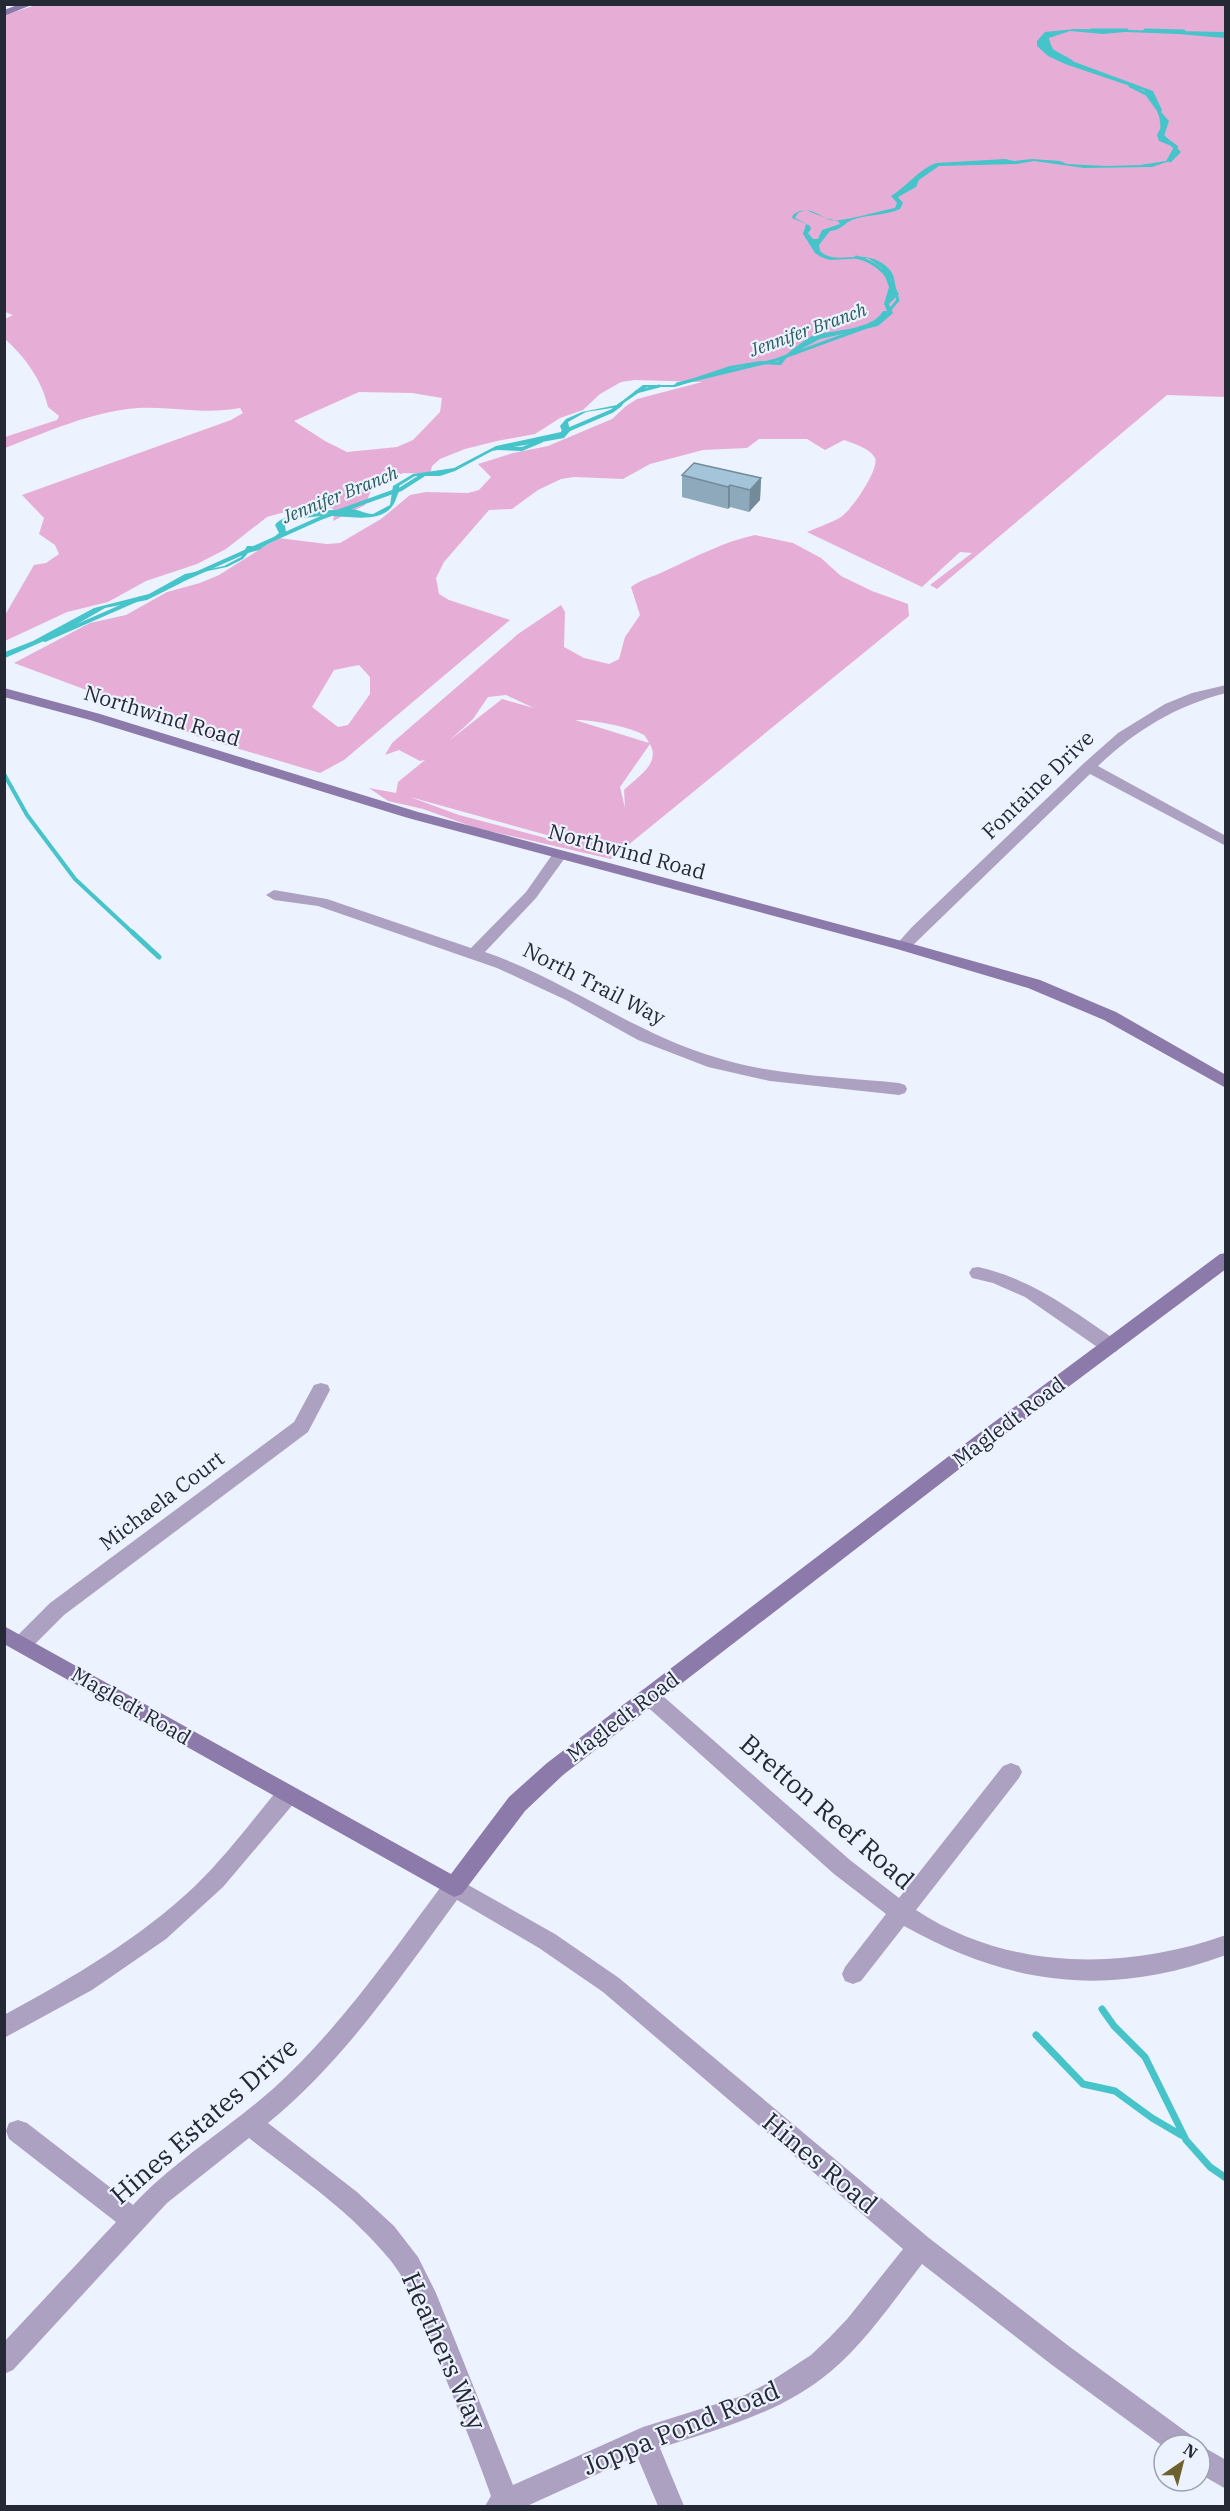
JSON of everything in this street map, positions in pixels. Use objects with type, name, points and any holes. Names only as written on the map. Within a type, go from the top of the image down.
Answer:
[{"type":"street","points":[[4,13],[30,4]]},
{"type":"street","name":"Fontaine Drive","points":[[903,946],[1114,741],[1162,711],[1198,695],[1226,689]]},
{"type":"street","name":"Northwind Road","points":[[4,692],[95,717],[326,790],[559,855],[903,946],[1034,984],[1075,1000],[1120,1022],[1226,1083]]},
{"type":"street","points":[[1088,767],[1226,842]]},
{"type":"street","points":[[475,953],[531,895],[559,855]]},
{"type":"street","name":"North Trail Way","points":[[274,895],[321,902],[475,953],[531,976],[644,1036],[692,1056],[740,1070],[899,1089]]},
{"type":"street","name":"Magledt Road","points":[[13,1639],[454,1887],[523,1798],[564,1762],[1110,1346],[1223,1264]]},
{"type":"street","points":[[978,1273],[1013,1282],[1030,1290],[1110,1346]]},
{"type":"street","name":"Michaela Court","points":[[13,1639],[57,1610],[301,1427],[321,1390]]},
{"type":"street","name":"Bretton Reef Road","points":[[649,1696],[826,1855],[901,1914],[941,1938],[983,1955],[1022,1966],[1059,1970],[1136,1969],[1179,1960],[1226,1945]]},
{"type":"street","points":[[853,1974],[1011,1772]]},
{"type":"street","points":[[4,2027],[90,1979],[170,1921],[206,1890],[287,1795]]},
{"type":"street","name":"Hines Estates Drive","points":[[4,2361],[133,2220],[184,2172],[283,2096],[347,2028],[454,1887]]},
{"type":"street","name":"Hines Road","points":[[454,1887],[547,1941],[611,1985],[920,2247],[1061,2356],[1167,2433]]},
{"type":"street","name":"Heathers Way","points":[[249,2123],[359,2208],[402,2255],[417,2279],[492,2462],[502,2504]]},
{"type":"street","points":[[18,2131],[133,2220]]},
{"type":"street","name":"Joppa Pond Road","points":[[502,2504],[643,2440],[750,2406],[797,2380],[820,2364],[857,2327],[920,2247]]},
{"type":"street","points":[[643,2440],[671,2506]]},
{"type":"street","points":[[1212,2466],[1226,2476]]},
{"type":"shaded area","points":[[36,5],[1225,5],[1225,397],[1167,395],[937,589],[930,585],[972,553],[960,552],[922,587],[807,532],[846,513],[864,489],[873,471],[875,458],[873,455],[844,440],[825,450],[807,439],[759,439],[747,448],[703,450],[650,464],[623,479],[574,477],[561,479],[538,490],[512,509],[489,510],[444,562],[436,578],[439,594],[449,600],[510,620],[344,760],[320,773],[196,736],[148,713],[14,663],[90,623],[126,615],[167,592],[219,575],[278,538],[327,544],[340,543],[381,519],[410,495],[426,492],[468,493],[479,490],[491,477],[478,464],[513,453],[548,446],[612,419],[637,399],[702,382],[635,380],[621,382],[600,394],[583,410],[560,418],[535,434],[465,449],[440,459],[432,466],[430,474],[404,473],[391,477],[371,491],[365,505],[333,521],[335,510],[328,507],[299,508],[267,517],[226,549],[197,564],[146,581],[108,602],[67,612],[5,641],[5,615],[34,565],[46,563],[59,554],[55,545],[39,534],[44,518],[22,495],[231,420],[243,413],[240,408],[213,411],[151,408],[121,410],[70,423],[5,448],[5,437],[57,420],[59,416],[48,407],[42,388],[32,370],[5,339],[5,319],[13,315],[5,312],[5,15]],"holes":[[[359,392],[412,393],[442,398],[440,412],[413,440],[397,447],[347,452],[294,421]],[[359,665],[370,677],[370,694],[348,725],[338,727],[312,707],[334,670]]]},
{"type":"shaded area","points":[[755,535],[793,543],[821,558],[841,576],[872,591],[908,604],[909,616],[611,859],[476,828],[423,809],[388,801],[369,788],[396,793],[398,782],[425,760],[420,761],[399,750],[385,755],[392,743],[518,634],[561,605],[565,612],[564,647],[584,658],[609,664],[619,659],[625,637],[640,615],[631,587],[709,550]],"holes":[[[506,695],[534,708],[502,699],[450,740],[473,719],[488,697]],[[575,720],[621,726],[644,735],[649,743]],[[650,744],[653,751],[650,764],[624,790],[625,808],[620,787]],[[410,797],[579,844],[568,844],[459,815]]]},
{"type":"water","name":"Jennifer Branch","points":[[1075,29],[1225,32],[1225,38],[1178,34],[1125,32],[1103,34],[1070,31],[1049,38],[1054,50],[1064,58],[1153,91],[1161,112],[1169,121],[1164,136],[1178,146],[1173,160],[1152,167],[1084,168],[1034,161],[1017,164],[939,166],[919,180],[916,187],[898,197],[903,203],[900,209],[852,220],[830,231],[819,245],[820,251],[827,256],[871,258],[889,269],[899,294],[889,304],[893,313],[878,326],[820,339],[788,356],[781,365],[759,364],[739,367],[675,387],[647,387],[618,407],[586,412],[568,422],[570,431],[564,438],[492,451],[455,471],[440,476],[415,476],[399,486],[391,508],[374,517],[321,516],[284,521],[286,532],[259,550],[248,553],[243,559],[227,567],[193,574],[181,583],[147,600],[105,608],[60,634],[5,658],[5,652],[33,641],[94,608],[149,594],[185,574],[224,566],[241,557],[247,546],[252,546],[253,549],[263,546],[279,533],[275,525],[280,520],[310,512],[350,509],[373,514],[390,505],[393,486],[413,474],[454,468],[496,446],[561,432],[560,426],[566,419],[582,412],[617,405],[643,385],[673,385],[730,366],[760,361],[778,362],[812,336],[861,326],[878,318],[883,311],[887,311],[884,304],[889,287],[882,268],[868,258],[830,260],[815,253],[803,234],[806,224],[792,218],[798,212],[804,210],[795,218],[810,226],[808,233],[813,239],[818,239],[822,230],[840,224],[835,220],[895,208],[897,203],[891,196],[924,169],[936,163],[1032,159],[1106,166],[1140,165],[1166,161],[1174,147],[1159,141],[1157,135],[1162,125],[1145,91],[1048,56],[1037,46],[1037,41],[1045,32]]},
{"type":"building","points":[[694,463],[761,478],[750,490],[730,485],[728,487],[682,475]]},
{"type":"waterway","name":"Jennifer Branch","points":[[1091,30],[1127,30]]},
{"type":"waterway","name":"Jennifer Branch","points":[[1145,30],[1184,31]]},
{"type":"waterway","name":"Jennifer Branch","points":[[1053,51],[1071,61]]},
{"type":"waterway","name":"Jennifer Branch","points":[[1130,86],[1148,95]]},
{"type":"waterway","name":"Jennifer Branch","points":[[1161,118],[1163,136],[1179,152],[1170,161]]},
{"type":"waterway","name":"Jennifer Branch","points":[[856,257],[878,267],[888,278],[898,300],[888,312]]},
{"type":"waterway","name":"Jennifer Branch","points":[[677,384],[776,360],[872,325]]},
{"type":"waterway","name":"Jennifer Branch","points":[[636,392],[659,386]]},
{"type":"waterway","name":"Jennifer Branch","points":[[618,406],[622,403]]},
{"type":"waterway","name":"Jennifer Branch","points":[[563,432],[612,411],[620,405]]},
{"type":"waterway","name":"Jennifer Branch","points":[[498,448],[522,449],[541,441]]},
{"type":"waterway","name":"Jennifer Branch","points":[[182,580],[323,517],[401,489],[423,475]]},
{"type":"waterway","name":"Jennifer Branch","points":[[45,640],[141,598]]},
{"type":"waterway","points":[[4,774],[27,815],[75,879],[134,934]]},
{"type":"waterway","points":[[132,932],[159,957]]},
{"type":"waterway","points":[[1102,2009],[1114,2026],[1145,2057],[1186,2140],[1210,2167],[1226,2178]]},
{"type":"waterway","points":[[1036,2035],[1083,2084],[1115,2091],[1152,2118],[1181,2135]]}]
